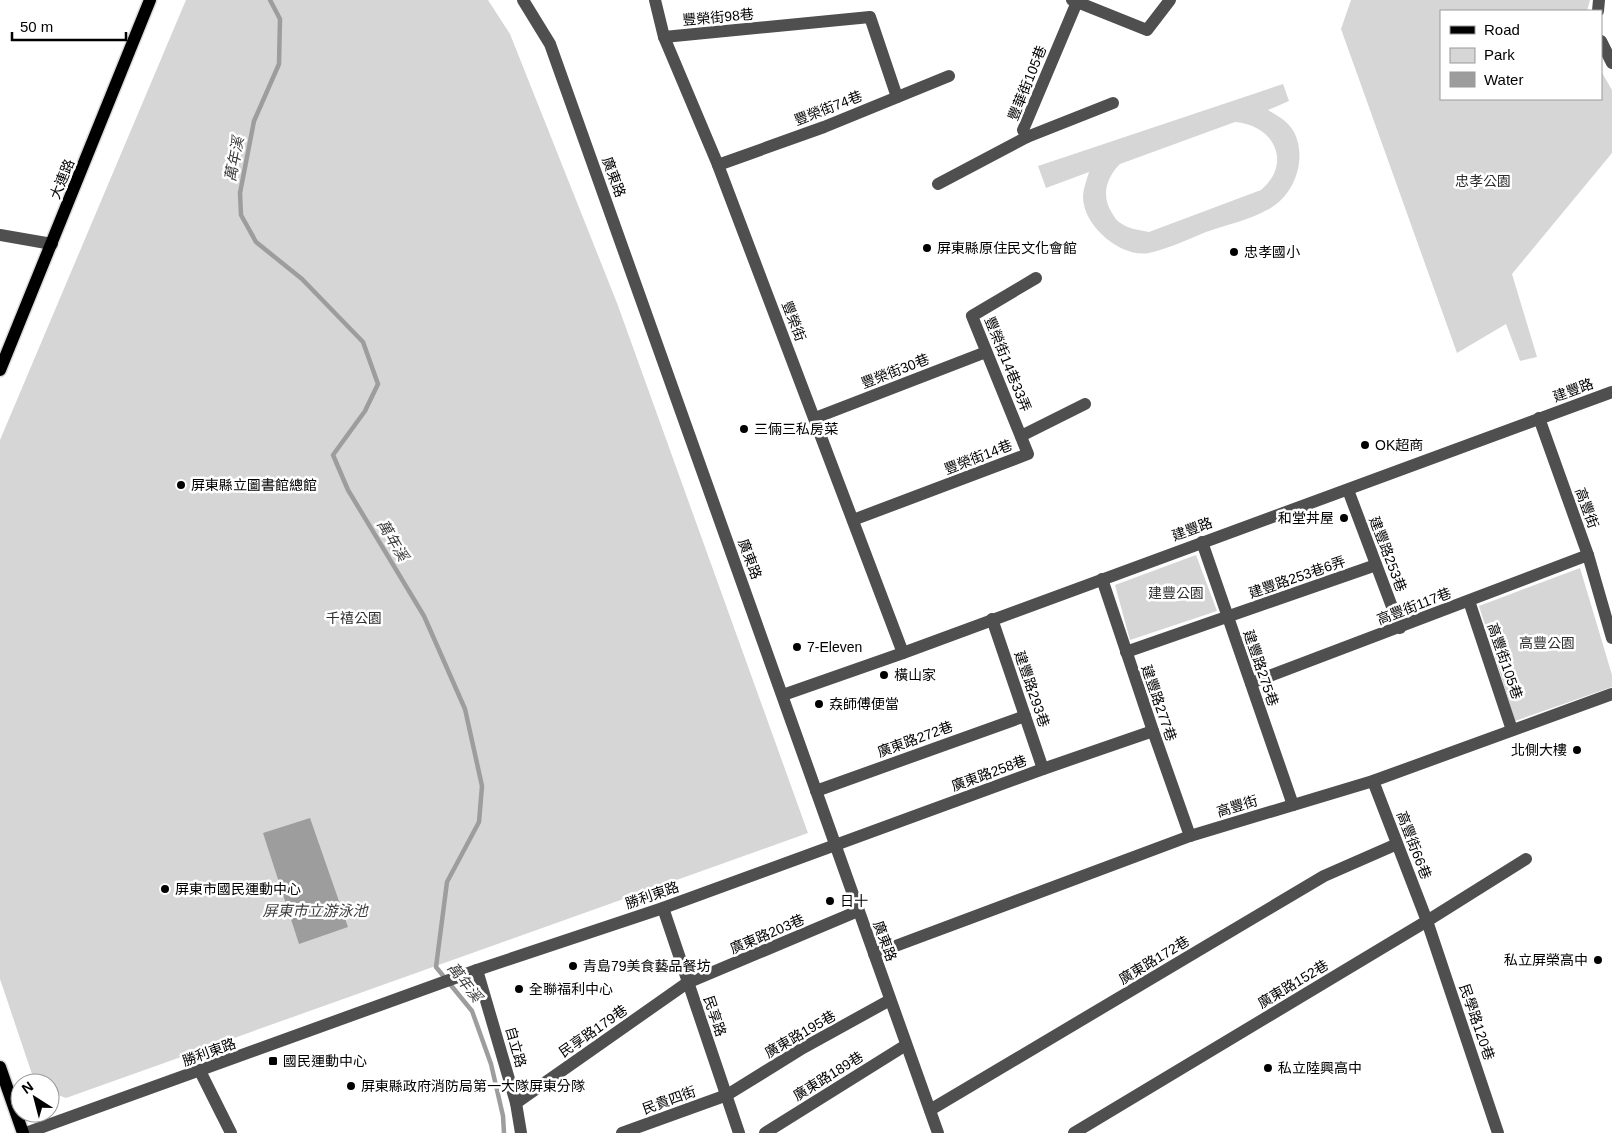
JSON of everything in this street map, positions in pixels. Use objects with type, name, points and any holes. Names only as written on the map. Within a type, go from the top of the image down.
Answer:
[{"type":"main road","name":"大連路","points":[[0,370],[150,0]]},
{"type":"main road","points":[[0,1068],[25,1133]]},
{"type":"street","name":"廣東路","points":[[523,0],[550,44],[938,1133]]},
{"type":"street","name":"豐榮街","points":[[655,0],[664,37],[718,165],[903,653]]},
{"type":"street","points":[[1074,1],[1147,30],[1170,0]]},
{"type":"street","name":"豐華街105巷","points":[[938,184],[1027,138],[1023,130],[1074,1]]},
{"type":"street","name":"豐榮街98巷","points":[[664,37],[870,17],[897,97]]},
{"type":"street","points":[[1602,43],[1612,63]]},
{"type":"street","name":"豐榮街74巷","points":[[718,165],[824,127],[948,76]]},
{"type":"street","points":[[1027,138],[1113,103]]},
{"type":"street","points":[[0,235],[52,244]]},
{"type":"street","name":"豐榮街14巷33弄","points":[[1021,436],[972,316],[1036,278]]},
{"type":"street","name":"豐榮街30巷","points":[[815,418],[986,352]]},
{"type":"street","name":"建豐路","points":[[783,695],[903,653],[1102,578],[1348,490],[1612,392]]},
{"type":"street","name":"豐榮街14巷","points":[[853,520],[1028,454],[1021,436],[1085,404]]},
{"type":"street","name":"高豐街","points":[[1538,418],[1588,555],[1612,638]]},
{"type":"street","name":"建豐路253巷","points":[[1348,490],[1400,628]]},
{"type":"street","name":"建豐路275巷","points":[[1202,542],[1293,805]]},
{"type":"street","name":"高豐街117巷","points":[[1250,683],[1400,628],[1588,555]]},
{"type":"street","name":"建豐路253巷6弄","points":[[1126,652],[1376,565]]},
{"type":"street","name":"建豐路277巷","points":[[1102,578],[1190,836]]},
{"type":"street","name":"高豐街105巷","points":[[1469,601],[1512,730]]},
{"type":"street","name":"建豐路293巷","points":[[992,619],[1043,769]]},
{"type":"street","name":"高豐街","points":[[874,954],[1190,836],[1373,780],[1612,694]]},
{"type":"street","name":"廣東路272巷","points":[[816,791],[1025,716]]},
{"type":"street","name":"廣東路258巷","points":[[835,844],[1153,731]]},
{"type":"street","name":"高豐街66巷","points":[[1373,780],[1427,921]]},
{"type":"street","name":"勝利東路","points":[[25,1133],[477,970],[663,908],[835,844]]},
{"type":"street","name":"廣東路172巷","points":[[930,1110],[1324,876],[1397,844]]},
{"type":"street","name":"廣東路152巷","points":[[1074,1133],[1427,921],[1526,859]]},
{"type":"street","name":"民享路","points":[[663,908],[739,1133]]},
{"type":"street","name":"廣東路203巷","points":[[687,983],[858,911]]},
{"type":"street","name":"民學路120巷","points":[[1427,921],[1498,1133]]},
{"type":"street","name":"自立路","points":[[477,970],[516,1103],[521,1133]]},
{"type":"street","name":"民享路179巷","points":[[516,1103],[687,983]]},
{"type":"street","name":"廣東路195巷","points":[[727,1095],[803,1048],[890,1000]]},
{"type":"street","name":"廣東路189巷","points":[[765,1133],[906,1045]]},
{"type":"street","points":[[200,1071],[231,1133]]},
{"type":"street","name":"民貴四街","points":[[622,1133],[727,1095]]},
{"type":"green space","name":"千禧公園","points":[[186,0],[488,0],[510,34],[617,303],[808,833],[66,1098],[60,1096],[60,1073],[32,1073],[0,979],[0,440]]},
{"type":"green space","name":"忠孝公園","points":[[1351,0],[1590,0],[1587,10],[1440,10],[1440,100],[1602,100],[1602,73],[1612,90],[1612,153],[1512,274],[1537,357],[1520,361],[1506,324],[1457,353],[1341,29]]},
{"type":"green space","points":[[1283,84],[1289,101],[1268,110],[1292,128],[1298,143],[1299,154],[1299,165],[1291,187],[1285,196],[1267,210],[1253,217],[1149,253],[1139,253],[1118,247],[1093,224],[1087,214],[1083,201],[1084,188],[1089,172],[1046,188],[1038,166]],"holes":[[[1235,122],[1260,130],[1269,138],[1275,147],[1277,157],[1276,168],[1271,179],[1261,190],[1149,232],[1126,226],[1115,218],[1109,207],[1106,194],[1108,181],[1120,164]]]},
{"type":"green space","name":"建豐公園","points":[[1196,555],[1217,611],[1130,640],[1115,585]]},
{"type":"green space","name":"高豐公園","points":[[1580,568],[1612,675],[1612,687],[1515,721],[1479,606]]},
{"type":"water","name":"屏東市立游泳池","points":[[310,818],[348,927],[299,944],[263,833]]},
{"type":"waterway","name":"萬年溪","points":[[270,0],[280,19],[279,64],[254,121],[240,193],[241,215],[256,242],[302,279],[363,342],[378,384],[365,411],[333,455],[348,490],[424,616],[465,709],[482,786],[479,822],[447,882],[436,967],[472,1011],[491,1064],[503,1116],[504,1133]]},
{"type":"place","name":"屏東縣原住民文化會館","points":[[927,248]]},
{"type":"place","name":"忠孝國小","points":[[1234,252]]},
{"type":"place","name":"三倆三私房菜","points":[[744,429]]},
{"type":"place","name":"OK超商","points":[[1365,445]]},
{"type":"place","name":"屏東縣立圖書館總館","points":[[181,485]]},
{"type":"place","name":"和堂丼屋","points":[[1344,518]]},
{"type":"place","name":"7-Eleven","points":[[797,647]]},
{"type":"place","name":"橫山家","points":[[884,675]]},
{"type":"place","name":"𡘙師傅便當","points":[[819,704]]},
{"type":"place","name":"北側大樓","points":[[1577,750]]},
{"type":"place","name":"屏東市國民運動中心","points":[[165,889]]},
{"type":"place","name":"日十","points":[[830,901]]},
{"type":"place","name":"私立屏榮高中","points":[[1598,960]]},
{"type":"place","name":"青島79美食藝品餐坊","points":[[573,966]]},
{"type":"place","name":"全聯福利中心","points":[[519,989]]},
{"type":"place","name":"國民運動中心","points":[[273,1061]]},
{"type":"place","name":"私立陸興高中","points":[[1268,1068]]},
{"type":"place","name":"屏東縣政府消防局第一大隊屏東分隊","points":[[351,1086]]}]
